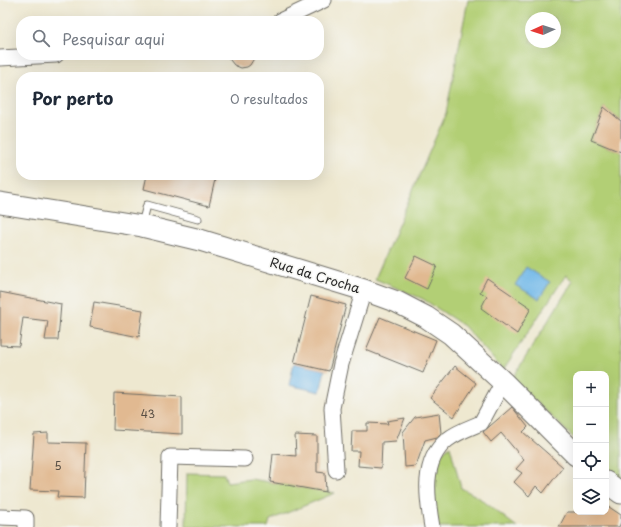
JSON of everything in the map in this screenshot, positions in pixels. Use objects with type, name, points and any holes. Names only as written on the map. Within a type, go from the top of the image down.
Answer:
[{"type":"street","points":[[290,16],[324,0]]},
{"type":"street","points":[[0,58],[16,57]]},
{"type":"street","name":"Rua da Crocha","points":[[0,203],[142,226],[200,240],[364,290],[397,302],[426,317],[451,334],[503,382],[573,452]]},
{"type":"street","points":[[336,470],[332,408],[341,364],[364,290]]},
{"type":"street","points":[[432,527],[427,493],[429,471],[435,454],[447,440],[462,431],[481,424],[503,382]]},
{"type":"street","points":[[168,527],[170,457],[245,459]]},
{"type":"street","points":[[609,484],[621,492]]},
{"type":"street","points":[[0,517],[26,518],[26,527]]},
{"type":"lane","points":[[142,226],[146,206],[198,219]]},
{"type":"green space","points":[[468,0],[621,0],[621,121],[604,107],[591,140],[621,152],[621,482],[609,471],[609,371],[573,371],[573,437],[512,379],[573,281],[566,275],[503,370],[464,326],[423,299],[375,279],[446,113]]},
{"type":"green space","points":[[450,446],[461,488],[478,497],[517,527],[435,527],[434,471],[438,456]]},
{"type":"green space","points":[[187,473],[224,474],[227,482],[251,479],[335,493],[270,520],[268,527],[186,527]]},
{"type":"water","points":[[526,267],[550,282],[539,299],[515,285]]},
{"type":"water","points":[[294,363],[325,370],[320,392],[289,385]]},
{"type":"building","points":[[230,60],[253,60],[247,67],[241,68],[234,65]]},
{"type":"building","points":[[604,107],[621,121],[621,152],[591,140]]},
{"type":"building","points":[[146,180],[215,180],[209,206],[144,189]]},
{"type":"building","points":[[416,256],[437,266],[427,289],[405,278]]},
{"type":"building","points":[[487,278],[531,308],[517,334],[481,308],[487,296],[480,292]]},
{"type":"building","points":[[0,292],[61,304],[58,340],[45,340],[48,321],[23,318],[19,346],[0,345]]},
{"type":"building","points":[[311,296],[346,305],[329,371],[294,363]]},
{"type":"building","points":[[94,302],[143,310],[139,337],[90,327]]},
{"type":"building","points":[[380,317],[436,340],[423,373],[366,350]]},
{"type":"building","points":[[455,366],[476,383],[454,417],[430,398]]},
{"type":"building","points":[[114,393],[182,397],[182,434],[113,430]]},
{"type":"building","points":[[512,407],[528,427],[523,432],[563,467],[543,493],[536,486],[529,496],[514,482],[522,473],[516,469],[524,460],[501,433],[491,442],[483,432]]},
{"type":"building","points":[[439,413],[441,433],[437,437],[425,440],[416,466],[405,467],[403,432],[415,417]]},
{"type":"building","points":[[405,418],[396,441],[382,442],[381,468],[358,466],[359,451],[351,451],[352,431],[367,431],[367,423],[388,424],[387,421]]},
{"type":"building","points":[[48,433],[48,442],[86,443],[84,498],[57,497],[58,491],[30,490],[34,434]]},
{"type":"building","points":[[295,435],[317,436],[317,472],[325,473],[326,492],[270,482],[273,454],[296,456]]},
{"type":"building","points":[[609,507],[621,515],[621,522],[619,527],[559,527],[567,512],[573,512],[573,515],[609,515]]}]
